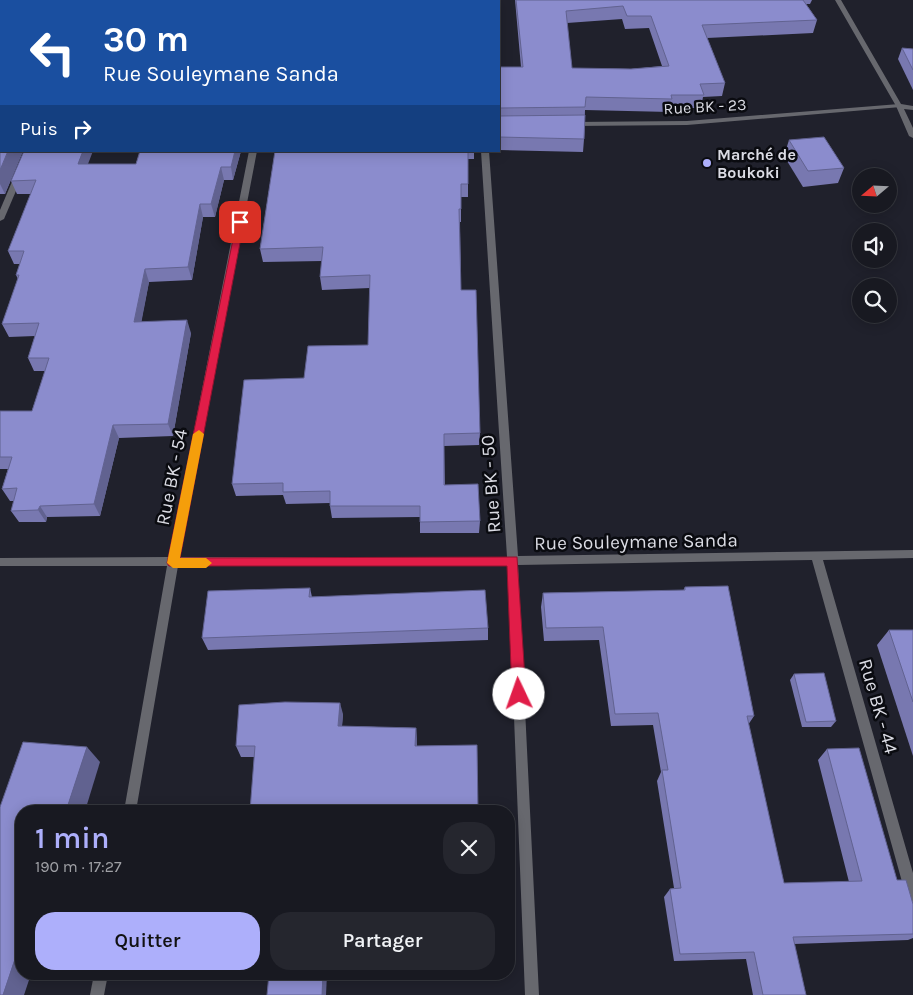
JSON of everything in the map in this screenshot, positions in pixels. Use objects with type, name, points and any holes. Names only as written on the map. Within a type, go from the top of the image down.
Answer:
[{"type":"street","points":[[838,0],[899,106],[913,136]]},
{"type":"street","name":"Rue BK - 23","points":[[568,124],[687,123],[899,106],[913,108]]},
{"type":"street","points":[[0,219],[29,152]]},
{"type":"street","name":"Rue BK - 54","points":[[131,805],[173,563],[253,152]]},
{"type":"street","name":"Rue BK - 50","points":[[485,152],[513,561],[532,995]]},
{"type":"street","name":"Rue Souleymane Sanda","points":[[0,562],[513,561],[913,554]]},
{"type":"street","name":"Rue BK - 44","points":[[816,555],[913,896]]},
{"type":"street","points":[[97,995],[100,980]]},
{"type":"building","points":[[516,0],[803,0],[817,20],[702,25],[725,83],[700,84],[704,95],[671,95],[672,99],[586,97],[585,107],[500,108],[500,67],[523,67]],"holes":[[[623,6],[627,16],[651,16],[669,66],[631,69],[572,68],[566,11]]]},
{"type":"building","points":[[902,48],[913,49],[913,70]]},
{"type":"building","points":[[585,115],[584,139],[500,137],[500,116]]},
{"type":"building","points":[[824,137],[844,168],[808,171],[789,140]]},
{"type":"building","points":[[0,152],[8,152],[0,170]]},
{"type":"building","points":[[24,152],[83,152],[78,164],[136,164],[140,152],[235,152],[231,167],[221,167],[211,204],[200,204],[188,267],[145,269],[134,322],[187,320],[168,424],[113,425],[94,504],[40,506],[38,510],[11,511],[17,488],[2,489],[12,457],[0,457],[0,411],[32,411],[49,358],[28,358],[39,323],[2,324],[19,275],[16,275],[24,251],[8,251],[36,180],[11,181]]},
{"type":"building","points":[[275,152],[468,152],[468,184],[461,184],[461,209],[459,209],[461,290],[476,290],[480,433],[444,434],[444,485],[478,484],[480,521],[420,522],[420,506],[330,506],[330,491],[283,492],[283,483],[232,484],[244,380],[304,378],[308,346],[368,345],[370,275],[320,277],[323,247],[260,249]]},
{"type":"building","points":[[728,586],[754,716],[747,716],[784,883],[862,881],[827,749],[859,748],[897,880],[906,880],[913,904],[913,934],[793,937],[806,995],[763,995],[754,952],[680,954],[670,889],[681,888],[662,770],[668,770],[658,713],[615,714],[603,627],[546,628],[543,593],[685,590],[685,587]]},
{"type":"building","points":[[310,588],[309,597],[485,590],[488,628],[202,638],[208,591]]},
{"type":"building","points":[[889,630],[913,630],[913,702]]},
{"type":"building","points":[[824,673],[836,721],[806,722],[794,674]]},
{"type":"building","points":[[285,702],[340,703],[338,726],[416,728],[415,746],[477,745],[478,805],[250,805],[255,746],[236,746],[239,705]]},
{"type":"building","points":[[23,742],[87,747],[68,805],[15,805],[15,959],[3,995],[0,995],[0,807]]},
{"type":"building","points":[[268,980],[323,980],[322,995],[267,995]]},
{"type":"slow traffic","points":[[199,434],[173,563],[206,563]]},
{"type":"place","name":"Marché de Boukoki","points":[[707,163]]},
{"type":"route","points":[[240,222],[173,563],[513,561],[519,694]]}]
